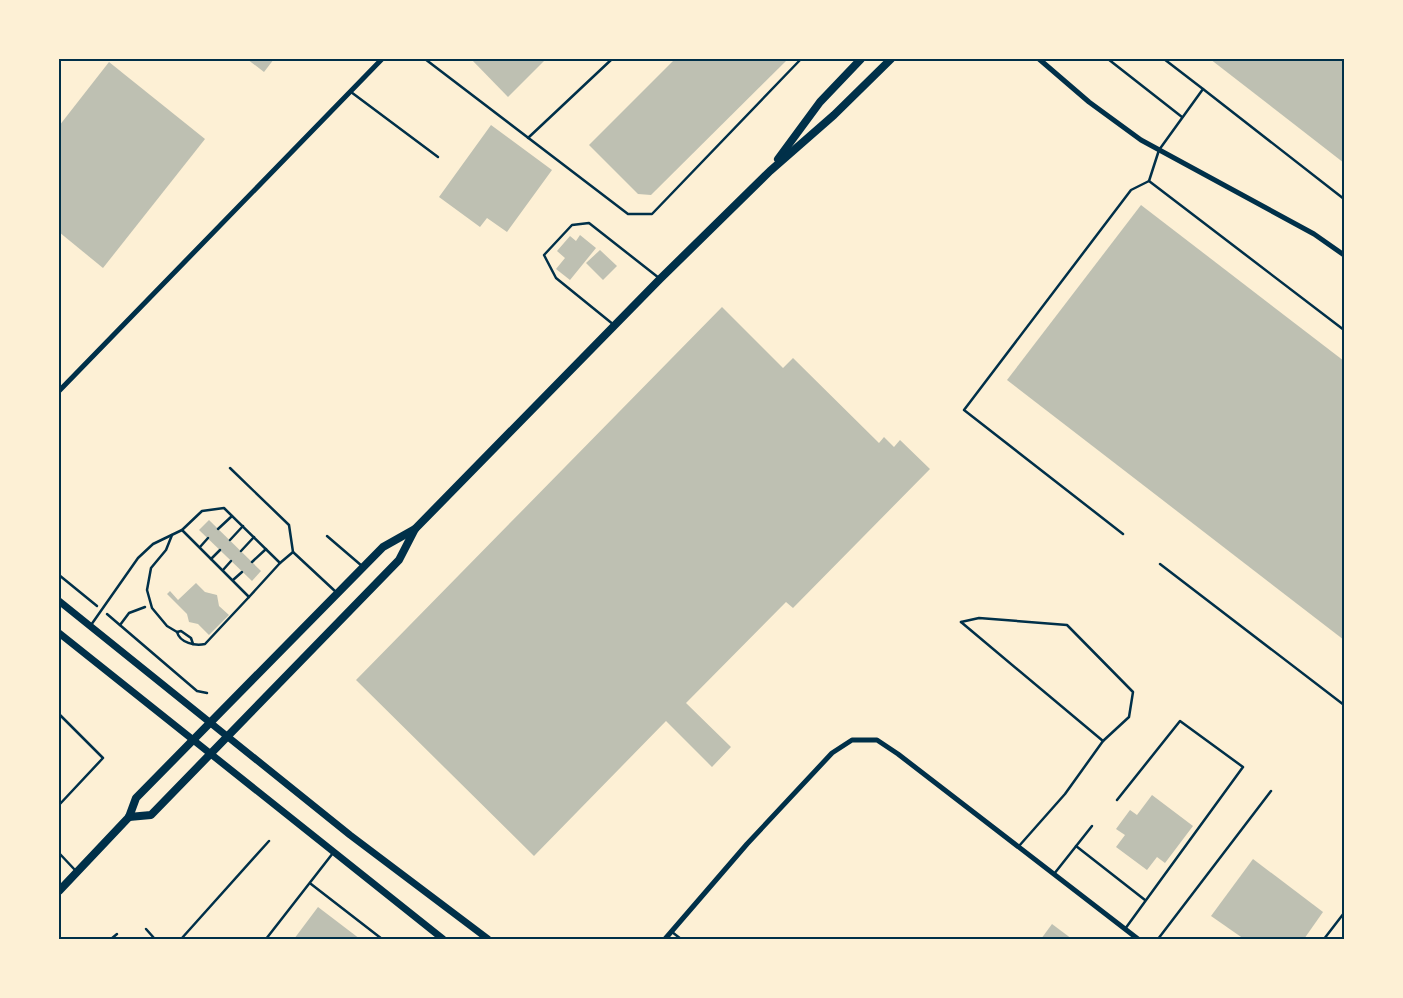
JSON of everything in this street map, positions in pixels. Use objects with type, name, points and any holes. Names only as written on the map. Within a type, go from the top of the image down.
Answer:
[{"type":"main road","points":[[770,171],[820,102],[861,59]]},
{"type":"main road","points":[[129,817],[151,815],[399,560],[416,529],[615,325],[770,171],[834,116],[890,59]]},
{"type":"main road","points":[[59,891],[129,817],[136,798],[336,592],[382,547],[416,529]]},
{"type":"main road","points":[[59,601],[350,835],[488,939]]},
{"type":"main road","points":[[59,634],[443,939]]},
{"type":"street","points":[[59,391],[382,59]]},
{"type":"street","points":[[1039,59],[1089,102],[1141,140],[1314,234],[1344,255]]},
{"type":"street","points":[[665,939],[747,844],[832,752],[852,740],[877,740],[1138,939]]},
{"type":"lane","points":[[426,59],[628,214],[652,214],[801,59]]},
{"type":"lane","points":[[528,138],[612,59]]},
{"type":"lane","points":[[1108,59],[1182,117]]},
{"type":"lane","points":[[1164,59],[1344,199]]},
{"type":"lane","points":[[1123,534],[964,410],[1131,190],[1149,181],[1159,150],[1203,89]]},
{"type":"lane","points":[[350,91],[438,157]]},
{"type":"lane","points":[[1149,181],[1344,330]]},
{"type":"lane","points":[[615,325],[556,278],[544,255],[572,225],[588,223],[660,279]]},
{"type":"lane","points":[[230,468],[289,525],[293,552],[336,592]]},
{"type":"lane","points":[[90,627],[138,558],[153,544],[182,530],[202,511],[224,508],[280,563]]},
{"type":"lane","points":[[218,529],[232,516]]},
{"type":"lane","points":[[230,540],[243,526]]},
{"type":"lane","points":[[182,530],[249,597]]},
{"type":"lane","points":[[172,534],[166,550],[151,568],[147,590],[151,605],[168,626],[188,644],[205,644],[280,563],[293,552]]},
{"type":"lane","points":[[327,536],[363,567]]},
{"type":"lane","points":[[240,551],[254,537]]},
{"type":"lane","points":[[200,547],[208,538]]},
{"type":"lane","points":[[252,562],[266,549]]},
{"type":"lane","points":[[211,559],[220,550]]},
{"type":"lane","points":[[223,570],[231,561]]},
{"type":"lane","points":[[1160,564],[1344,705]]},
{"type":"lane","points":[[233,580],[242,572]]},
{"type":"lane","points":[[1018,847],[1065,794],[1103,741],[1129,716],[1133,692],[1067,625],[979,618],[961,622],[1103,741]]},
{"type":"lane","points":[[176,632],[181,631],[191,638],[193,644]]},
{"type":"lane","points":[[59,714],[103,758],[59,805]]},
{"type":"lane","points":[[1117,800],[1180,721],[1243,767],[1125,929]]},
{"type":"lane","points":[[1158,939],[1271,791]]},
{"type":"lane","points":[[1054,874],[1092,826]]},
{"type":"lane","points":[[183,939],[270,840]]},
{"type":"lane","points":[[1076,846],[1145,900]]},
{"type":"lane","points":[[266,939],[334,852]]},
{"type":"lane","points":[[59,853],[76,871]]},
{"type":"lane","points":[[310,884],[382,939]]},
{"type":"lane","points":[[1324,939],[1344,913]]},
{"type":"lane","points":[[146,929],[154,938],[152,939]]},
{"type":"lane","points":[[671,931],[681,939]]},
{"type":"lane","points":[[111,939],[117,934]]},
{"type":"path","points":[[59,575],[198,691],[208,693]]},
{"type":"path","points":[[120,625],[129,613],[151,605]]},
{"type":"building","points":[[247,59],[274,59],[264,72]]},
{"type":"building","points":[[471,59],[546,59],[508,97]]},
{"type":"building","points":[[675,59],[788,59],[651,195],[638,194],[589,145]]},
{"type":"building","points":[[1210,59],[1344,59],[1344,163]]},
{"type":"building","points":[[109,62],[205,139],[103,268],[59,232],[59,126]]},
{"type":"building","points":[[491,125],[552,170],[507,232],[487,218],[480,227],[439,197]]},
{"type":"building","points":[[1141,205],[1344,361],[1344,640],[1007,380]]},
{"type":"building","points":[[580,235],[596,248],[570,280],[556,269],[565,258],[557,251],[570,236],[576,241]]},
{"type":"building","points":[[600,250],[617,266],[603,280],[586,263]]},
{"type":"building","points":[[722,307],[783,368],[793,358],[879,443],[884,437],[894,447],[900,440],[930,469],[793,608],[786,602],[686,703],[731,747],[712,767],[666,721],[534,856],[356,680]]},
{"type":"building","points":[[209,520],[261,571],[252,581],[199,530]]},
{"type":"building","points":[[196,583],[205,592],[217,595],[219,606],[229,615],[209,635],[198,624],[189,622],[187,614],[167,594],[170,591],[178,600]]},
{"type":"building","points":[[1152,795],[1193,826],[1165,863],[1157,857],[1147,870],[1116,847],[1125,835],[1116,829],[1130,810],[1137,815]]},
{"type":"building","points":[[1253,859],[1323,912],[1304,939],[1244,939],[1211,916]]},
{"type":"building","points":[[318,907],[360,939],[294,939]]},
{"type":"building","points":[[1052,924],[1072,939],[1041,939]]}]
